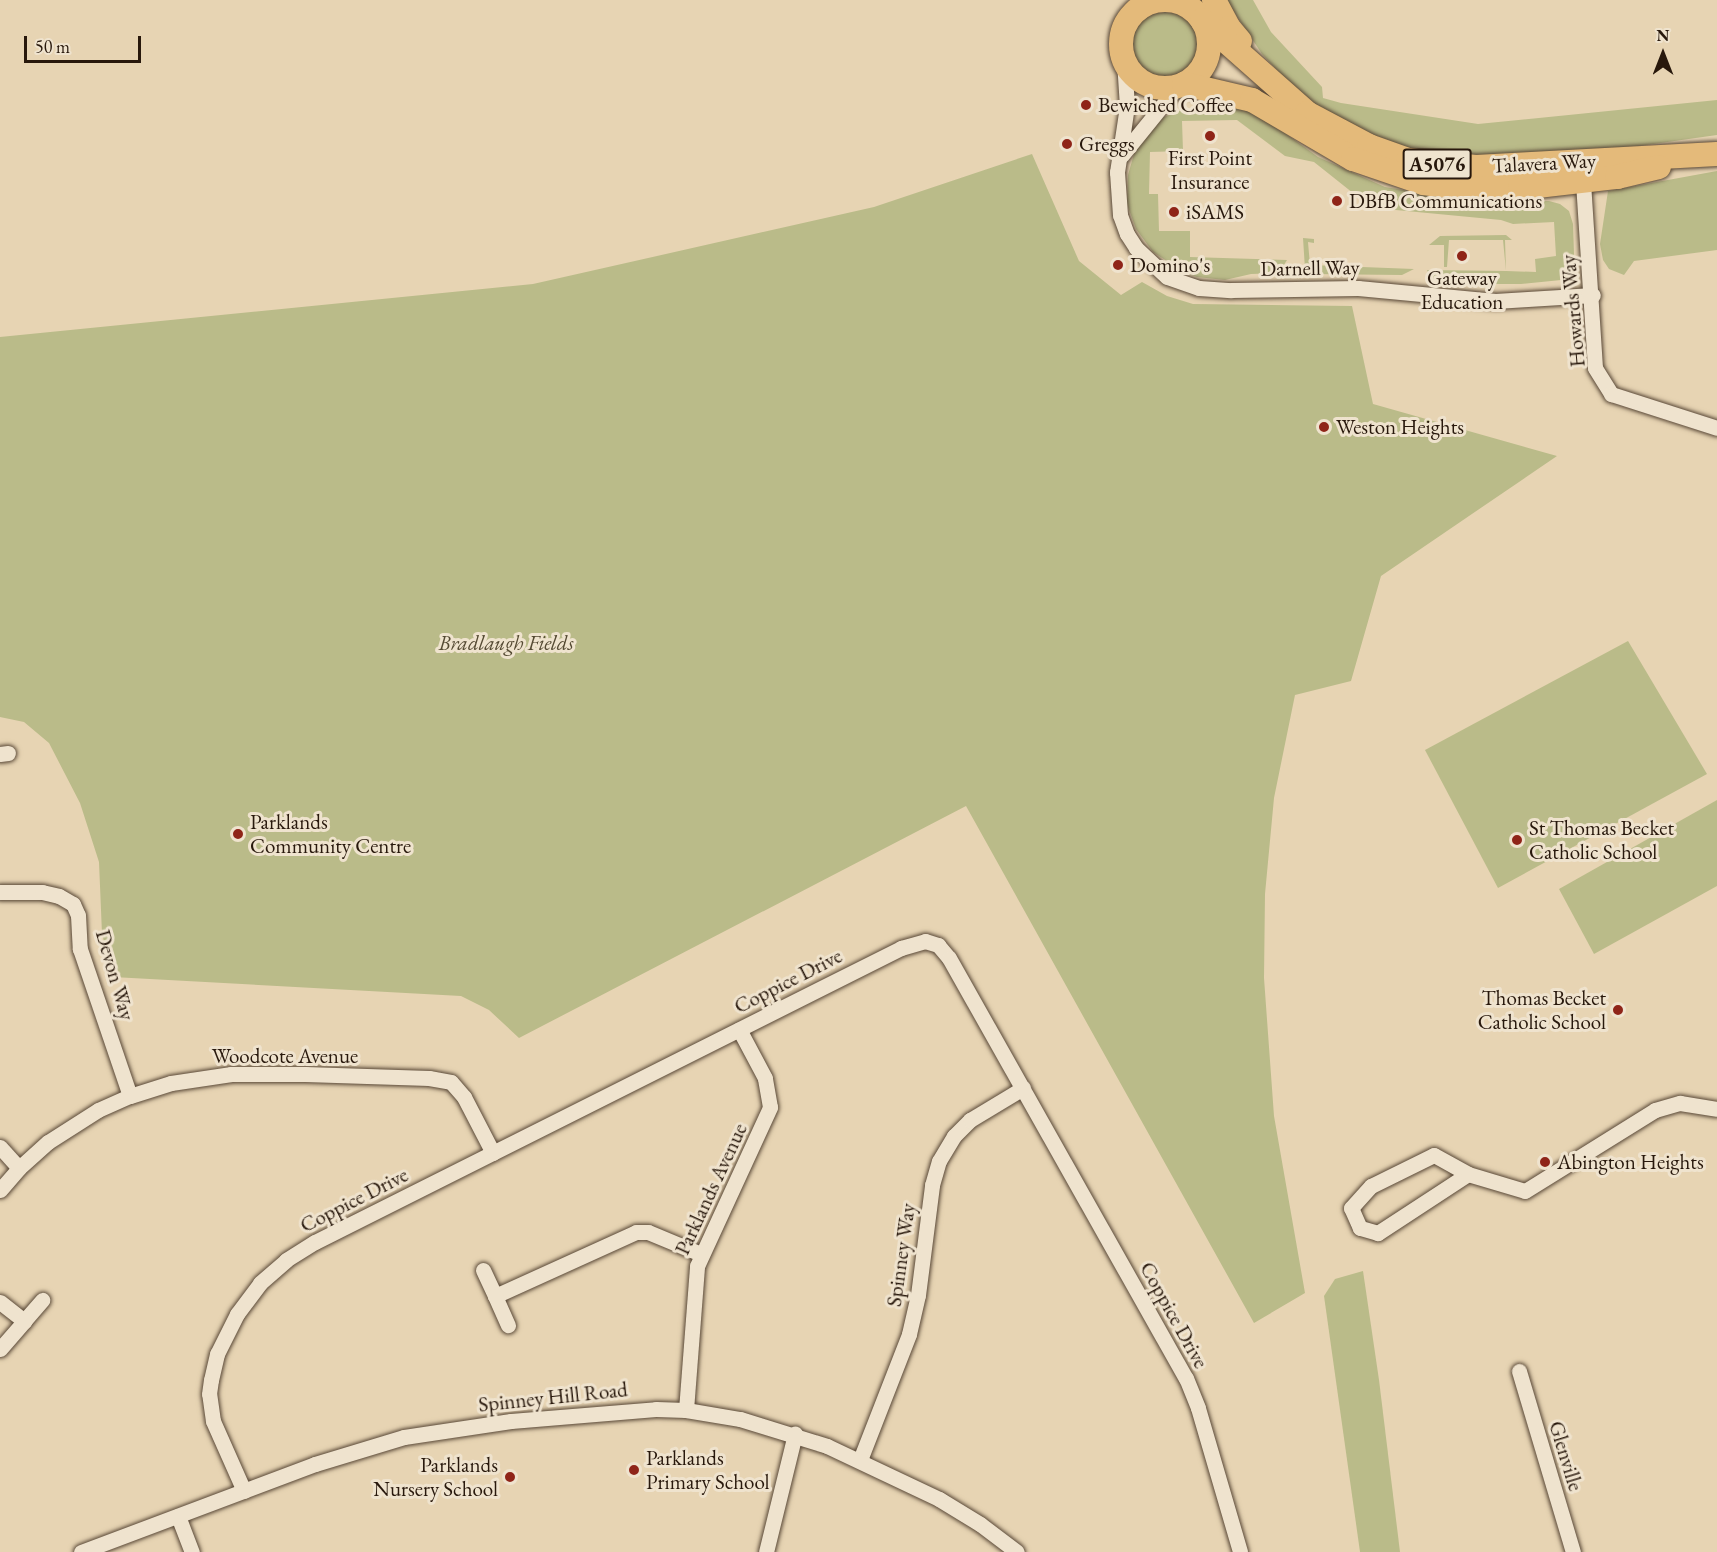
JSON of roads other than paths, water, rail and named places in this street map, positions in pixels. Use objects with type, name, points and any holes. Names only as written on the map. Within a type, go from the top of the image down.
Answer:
[{"type":"main road","points":[[1128,0],[1121,49],[1124,61],[1141,82],[1155,88],[1181,85],[1252,100],[1353,159],[1423,183],[1491,189],[1584,182],[1617,177],[1717,154]]},
{"type":"main road","points":[[1124,26],[1143,6],[1155,2],[1168,0],[1200,8],[1208,36],[1208,55],[1195,76],[1181,85]]},
{"type":"main road","name":"Talavera Way","points":[[1200,8],[1307,113],[1341,133],[1408,160],[1476,167],[1717,154]]},
{"type":"street","name":"Darnell Way","points":[[1124,61],[1127,106],[1117,198],[1127,234],[1149,263],[1167,277],[1183,284],[1231,290],[1381,289],[1495,301],[1593,295]]},
{"type":"street","points":[[1120,157],[1181,85]]},
{"type":"street","name":"Howards Way","points":[[1584,182],[1593,295],[1595,368],[1611,394],[1717,428]]},
{"type":"street","name":"Devon Way","points":[[0,892],[42,892],[58,896],[73,904],[78,915],[80,949],[129,1096]]},
{"type":"street","name":"Coppice Drive","points":[[244,1491],[218,1436],[212,1415],[210,1394],[217,1354],[228,1329],[250,1296],[274,1270],[299,1251],[901,948],[919,942],[932,942],[949,958],[1193,1393],[1240,1552]]},
{"type":"street","name":"Parklands Avenue","points":[[686,1410],[694,1279],[702,1254],[761,1132],[770,1107],[765,1078],[739,1029]]},
{"type":"street","name":"Woodcote Avenue","points":[[0,1190],[19,1168],[48,1142],[79,1120],[129,1096],[190,1079],[231,1074],[305,1074],[436,1079],[451,1082],[458,1088],[493,1153]]},
{"type":"street","name":"Spinney Way","points":[[860,1460],[909,1334],[918,1295],[932,1185],[939,1161],[954,1136],[970,1120],[1023,1088]]},
{"type":"street","points":[[1468,1174],[1378,1233],[1360,1228],[1351,1208],[1371,1186],[1434,1155],[1468,1174],[1525,1191],[1655,1110],[1680,1103],[1717,1109]]},
{"type":"street","points":[[0,1147],[19,1168]]},
{"type":"street","points":[[495,1296],[636,1232],[648,1232],[702,1254]]},
{"type":"street","points":[[483,1270],[508,1324]]},
{"type":"street","points":[[0,1349],[42,1300]]},
{"type":"street","points":[[0,1302],[24,1321]]},
{"type":"street","name":"Glenville","points":[[1519,1371],[1573,1552]]},
{"type":"street","name":"Spinney Hill Road","points":[[81,1552],[359,1449],[432,1432],[632,1410],[686,1410],[741,1419],[795,1434],[860,1460],[939,1499],[980,1524],[1017,1552]]},
{"type":"street","points":[[766,1552],[795,1434]]},
{"type":"street","points":[[178,1516],[192,1552]]},
{"type":"place","name":"Bewiched Coffee","points":[[1086,105]]},
{"type":"place","name":"First Point Insurance","points":[[1210,136]]},
{"type":"place","name":"Greggs","points":[[1067,144]]},
{"type":"place","name":"DBfB Communications","points":[[1337,201]]},
{"type":"place","name":"iSAMS","points":[[1174,212]]},
{"type":"place","name":"Gateway Education","points":[[1462,256]]},
{"type":"place","name":"Domino's","points":[[1118,265]]},
{"type":"place","name":"Weston Heights","points":[[1324,427]]},
{"type":"place","name":"Parklands Community Centre","points":[[238,834]]},
{"type":"place","name":"St Thomas Becket Catholic School","points":[[1517,840]]},
{"type":"place","name":"Thomas Becket Catholic School","points":[[1618,1010]]},
{"type":"place","name":"Abington Heights","points":[[1545,1162]]},
{"type":"place","name":"Parklands Primary School","points":[[634,1470]]},
{"type":"place","name":"Parklands Nursery School","points":[[510,1477]]},
{"type":"park label","name":"Bradlaugh Fields","points":[[506,643]]}]
